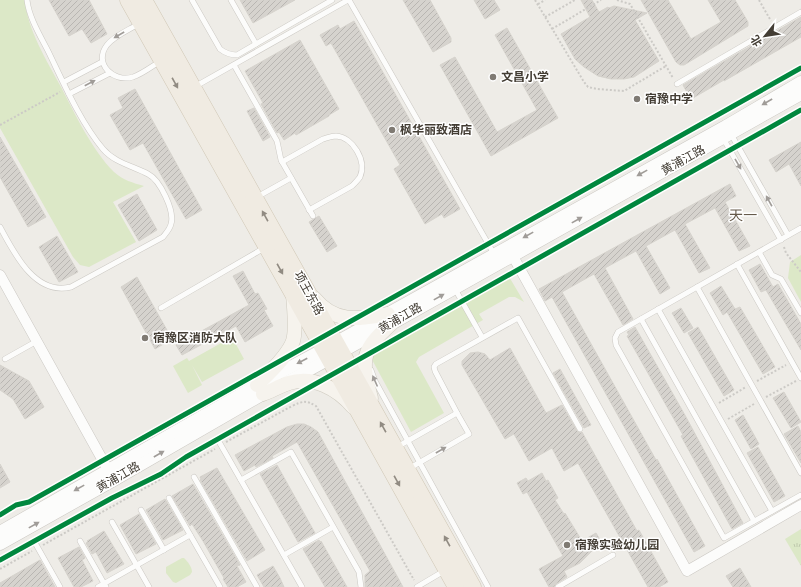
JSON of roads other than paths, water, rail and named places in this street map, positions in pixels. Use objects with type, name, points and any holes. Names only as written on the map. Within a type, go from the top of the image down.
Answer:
[{"type":"main road","name":"项王东路","points":[[128,0],[147,19],[367,413],[459,563],[477,585]]},
{"type":"main road","name":"项王东路","points":[[144,0],[147,19]]},
{"type":"main road","name":"项王东路","points":[[168,57],[193,88],[249,202]]},
{"type":"main road","points":[[260,390],[281,361],[293,341],[294,319],[300,291],[332,314],[345,318],[390,318]]},
{"type":"main road","points":[[367,413],[365,356],[371,344],[390,318]]},
{"type":"main road","points":[[260,390],[304,381],[318,382],[331,388],[367,413]]},
{"type":"main road","name":"项王东路","points":[[367,413],[401,445],[413,466],[459,563],[456,587]]},
{"type":"street","name":"黄浦江路","points":[[725,132],[801,82]]},
{"type":"street","name":"黄浦江路","points":[[0,544],[111,476],[260,390],[333,351],[725,132],[801,94]]},
{"type":"street","name":"黄浦江路","points":[[452,284],[494,254],[510,251]]},
{"type":"street","points":[[510,251],[687,571],[801,505]]},
{"type":"street","points":[[0,275],[111,476]]},
{"type":"street","name":"黄浦江路","points":[[0,532],[111,476]]},
{"type":"lane","points":[[0,227],[22,264],[36,279],[53,287],[62,289],[71,287],[163,237],[171,226],[173,216],[161,189],[150,175],[115,160],[104,150],[90,132],[34,24],[27,0]]},
{"type":"lane","points":[[192,0],[220,49],[226,54],[237,55],[332,0]]},
{"type":"lane","points":[[231,0],[256,44]]},
{"type":"lane","points":[[193,88],[349,0],[494,254]]},
{"type":"lane","points":[[676,82],[801,12]]},
{"type":"lane","points":[[147,19],[113,38],[106,46],[102,54],[102,62],[113,76],[124,78],[133,77],[168,57]]},
{"type":"lane","points":[[64,82],[102,62]]},
{"type":"lane","points":[[234,65],[277,142],[282,162],[313,216]]},
{"type":"lane","points":[[69,94],[110,73]]},
{"type":"lane","points":[[725,132],[788,235]]},
{"type":"lane","points":[[725,132],[781,240]]},
{"type":"lane","points":[[282,162],[323,138],[343,138],[350,142],[355,148],[361,163],[358,181],[352,186],[309,210]]},
{"type":"lane","points":[[249,202],[291,178]]},
{"type":"lane","points":[[801,228],[618,332],[615,338],[616,345],[724,538],[801,495]]},
{"type":"lane","points":[[161,308],[273,243]]},
{"type":"lane","points":[[759,252],[772,275],[781,279],[801,313]]},
{"type":"lane","points":[[737,264],[801,378]]},
{"type":"lane","points":[[452,284],[482,337]]},
{"type":"lane","points":[[697,287],[801,473]]},
{"type":"lane","points":[[658,309],[772,511]]},
{"type":"lane","points":[[413,466],[469,434],[434,367],[436,364],[518,318],[580,429]]},
{"type":"lane","points":[[641,319],[754,521]]},
{"type":"lane","points":[[5,359],[37,341]]},
{"type":"lane","points":[[369,354],[370,369],[401,445],[457,413]]},
{"type":"lane","points":[[218,440],[302,587]]},
{"type":"lane","points":[[241,480],[291,452],[359,572],[361,587]]},
{"type":"lane","points":[[194,477],[257,587]]},
{"type":"lane","points":[[169,498],[220,587]]},
{"type":"lane","points":[[141,510],[164,550]]},
{"type":"lane","points":[[112,522],[148,587]]},
{"type":"lane","points":[[284,555],[333,527]]},
{"type":"lane","points":[[98,587],[105,585],[136,565],[190,535]]},
{"type":"lane","points":[[34,541],[60,587]]},
{"type":"lane","points":[[80,541],[105,585]]},
{"type":"lane","points":[[558,587],[613,556]]},
{"type":"lane","points":[[418,587],[459,563]]},
{"type":"lane","points":[[477,585],[488,587]]},
{"type":"place","name":"文昌小学","points":[[493,77]]},
{"type":"place","name":"宿豫中学","points":[[637,99]]},
{"type":"place","name":"枫华丽致酒店","points":[[392,130]]},
{"type":"place","name":"宿豫区消防大队","points":[[145,338]]},
{"type":"place","name":"宿豫实验幼儿园","points":[[567,545]]},
{"type":"district","name":"天一","points":[[743,215]]}]
